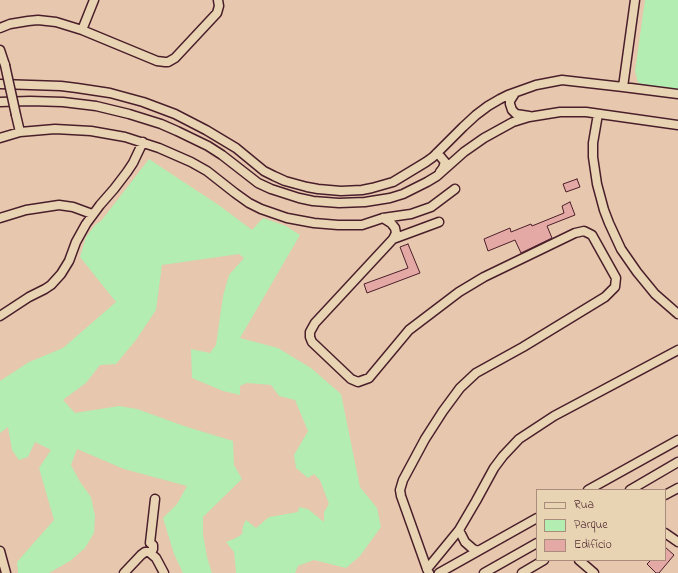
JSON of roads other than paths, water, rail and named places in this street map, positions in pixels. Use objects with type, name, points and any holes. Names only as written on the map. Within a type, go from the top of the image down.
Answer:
[{"type":"street","points":[[82,30],[94,0]]},
{"type":"street","points":[[0,28],[19,22],[38,20],[56,22],[82,30],[157,62],[168,62],[175,58],[217,14],[219,6],[218,0]]},
{"type":"street","points":[[623,87],[635,0]]},
{"type":"street","points":[[0,50],[5,65],[20,132]]},
{"type":"street","points":[[0,84],[77,88],[110,93],[143,102],[175,114],[206,130],[236,148],[264,171],[274,176],[296,184],[318,189],[341,191],[362,190],[383,186],[393,182],[426,162],[436,154],[476,115],[500,99],[536,85],[562,80],[678,94]]},
{"type":"street","points":[[516,92],[510,101],[512,110],[516,114],[529,116]]},
{"type":"street","points":[[0,102],[46,101],[80,104],[112,110],[145,119],[177,131],[208,146],[258,183],[285,194],[326,203],[365,202],[403,194],[437,176],[464,152],[484,138],[529,116],[560,112],[579,112],[678,125]]},
{"type":"street","points":[[598,114],[592,143],[593,156],[597,184],[609,223],[621,248],[636,272],[655,294],[678,314]]},
{"type":"street","points":[[0,138],[20,132],[73,130],[108,134],[143,142],[191,162],[207,171],[249,203],[281,216],[314,223],[338,225],[362,224],[383,218],[411,214],[431,207],[455,189]]},
{"type":"street","points":[[0,316],[24,300],[45,289],[56,280],[65,268],[81,232],[92,214],[118,185],[133,163],[143,142]]},
{"type":"street","points":[[436,154],[445,162],[443,168],[437,176]]},
{"type":"street","points":[[0,218],[26,210],[59,205],[73,207],[92,214]]},
{"type":"street","points":[[383,218],[391,223],[395,228],[396,233],[393,239],[315,324],[310,332],[312,342],[351,379],[358,382],[369,378],[409,330],[459,292],[484,277],[575,233],[584,231],[592,235],[616,278],[615,287],[606,297],[523,347],[476,373],[460,388],[443,411],[414,459],[403,480],[400,490],[428,571]]},
{"type":"street","points":[[393,239],[439,222]]},
{"type":"street","points":[[428,571],[458,530],[494,468],[511,447],[520,439],[554,416],[678,350]]},
{"type":"street","points":[[590,489],[678,440]]},
{"type":"street","points":[[632,489],[678,462]]},
{"type":"street","points":[[666,494],[678,488]]},
{"type":"street","points":[[155,499],[150,543],[147,543],[144,546],[148,553],[156,558],[164,573]]},
{"type":"street","points":[[439,573],[536,519]]},
{"type":"street","points":[[458,530],[465,542],[473,549],[478,551]]},
{"type":"street","points":[[666,534],[678,542]]},
{"type":"street","points":[[484,573],[536,544]]},
{"type":"street","points":[[0,551],[6,573]]},
{"type":"street","points":[[124,573],[148,553]]},
{"type":"street","points":[[522,573],[542,561]]},
{"type":"street","points":[[580,561],[594,573]]}]
